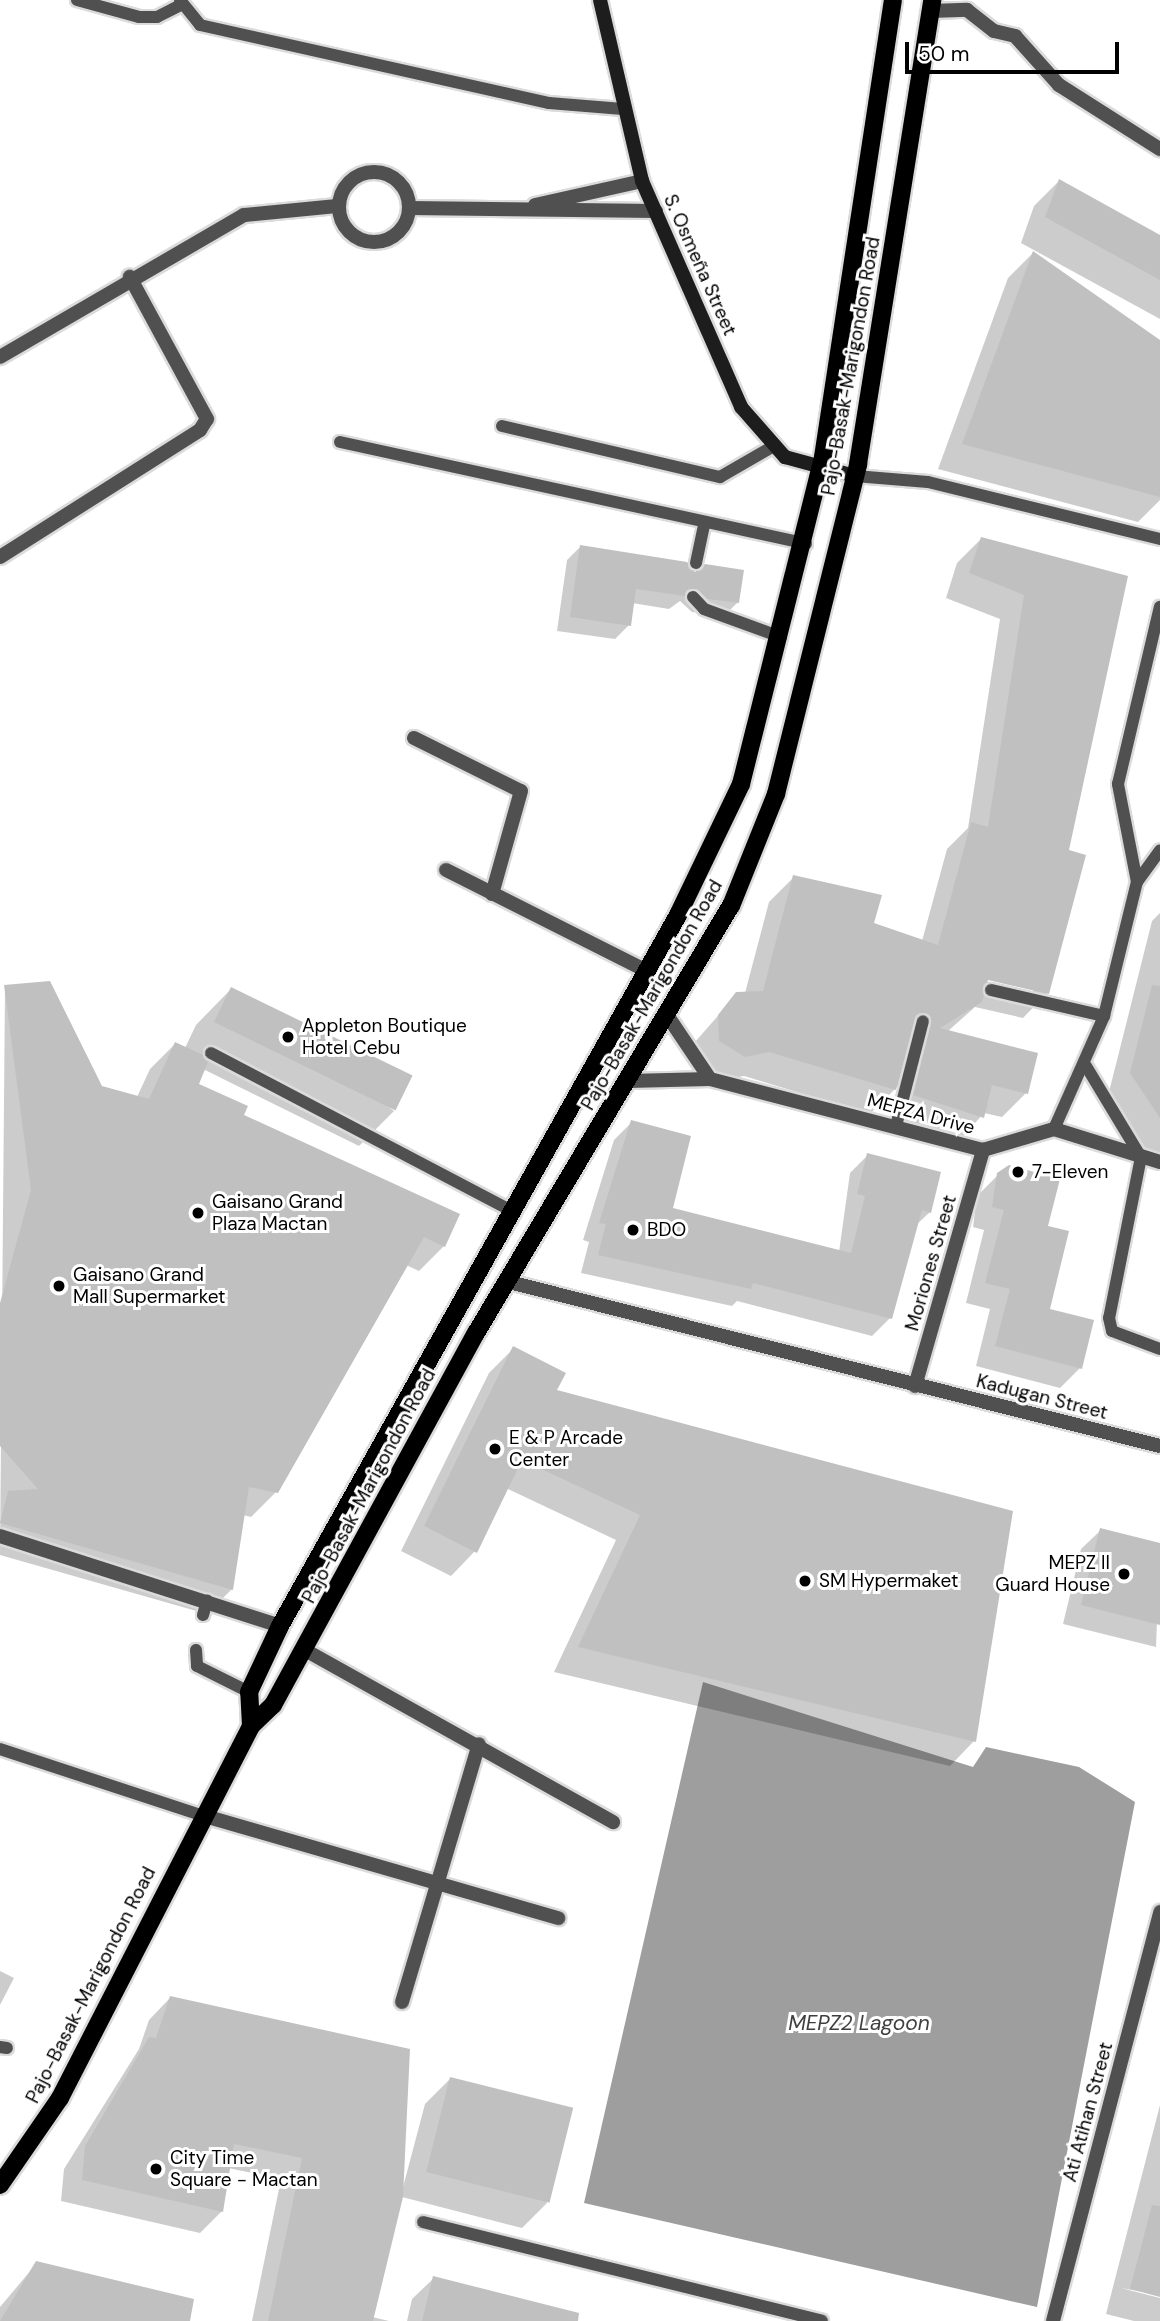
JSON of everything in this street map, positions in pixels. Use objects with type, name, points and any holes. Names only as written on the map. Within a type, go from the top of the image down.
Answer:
[{"type":"main road","name":"Pajo-Basak-Marigondon Road","points":[[251,1726],[249,1692],[280,1626],[647,971],[741,784],[806,544],[893,0]]},
{"type":"main road","name":"Pajo-Basak-Marigondon Road","points":[[0,2185],[60,2098],[201,1815],[251,1726],[273,1705],[305,1650],[381,1503],[731,906],[776,794],[855,476],[932,6]]},
{"type":"main road","points":[[806,544],[836,552]]},
{"type":"street","name":"S. Osmeña Street","points":[[600,0],[623,109],[642,181],[741,407],[772,447],[820,467],[855,476]]},
{"type":"street","points":[[932,6],[967,10],[994,31],[1015,36],[1059,85],[1160,149]]},
{"type":"street","points":[[374,172],[395,179],[409,208],[400,231],[379,243],[346,229],[338,206],[345,186],[374,172]]},
{"type":"street","points":[[510,211],[642,181]]},
{"type":"street","points":[[2,351],[244,215],[338,206]]},
{"type":"street","points":[[409,208],[656,211]]},
{"type":"street","points":[[0,557],[200,430],[207,419],[130,277]]},
{"type":"street","points":[[414,738],[521,791],[492,894]]},
{"type":"street","points":[[446,870],[647,971]]},
{"type":"street","points":[[667,1015],[710,1079]]},
{"type":"street","name":"MEPZA Drive","points":[[628,1081],[710,1079],[984,1150],[1054,1129]]},
{"type":"street","points":[[1054,1129],[1160,1162]]},
{"type":"street","name":"Moriones Street","points":[[915,1386],[984,1150]]},
{"type":"street","points":[[509,1282],[915,1386]]},
{"type":"street","name":"Kadugan Street","points":[[915,1386],[1160,1446]]},
{"type":"street","points":[[0,1536],[205,1608],[280,1626]]},
{"type":"street","points":[[305,1650],[479,1744],[613,1822]]},
{"type":"street","points":[[402,2002],[479,1744]]},
{"type":"street","points":[[201,1815],[558,1919]]},
{"type":"street","name":"Ati Atihan Street","points":[[1053,2321],[1160,1912]]},
{"type":"lane","points":[[77,0],[157,17],[181,2],[200,24],[549,103],[623,109]]},
{"type":"lane","points":[[502,426],[720,477],[772,447]]},
{"type":"lane","points":[[340,442],[468,466],[704,525],[806,544]]},
{"type":"lane","points":[[855,476],[928,482],[1160,539]]},
{"type":"lane","points":[[696,563],[704,525]]},
{"type":"lane","points":[[693,597],[704,609],[781,637]]},
{"type":"lane","points":[[1137,883],[1118,784],[1160,607]]},
{"type":"lane","points":[[1054,1129],[1086,1066],[1104,1016],[1137,883],[1160,850]]},
{"type":"lane","points":[[991,990],[1104,1016]]},
{"type":"lane","points":[[896,1126],[923,1020]]},
{"type":"lane","points":[[211,1053],[514,1212]]},
{"type":"lane","points":[[1086,1066],[1141,1157],[1109,1318],[1122,1339],[1160,1349]]},
{"type":"lane","points":[[196,1650],[197,1666],[249,1692]]},
{"type":"lane","points":[[0,1749],[201,1815]]},
{"type":"lane","points":[[423,2222],[822,2321]]},
{"type":"water","name":"MEPZ2 Lagoon","points":[[703,1682],[973,1767],[986,1747],[1079,1767],[1135,1802],[1037,2307],[584,2203]]},
{"type":"building","points":[[1059,179],[1160,235],[1160,280],[1045,217]]},
{"type":"building","points":[[1033,251],[1160,340],[1160,497],[962,444]]},
{"type":"building","points":[[981,537],[1128,576],[1069,850],[1086,855],[1049,994],[988,980],[982,1002],[940,1028],[1038,1053],[1028,1094],[992,1085],[984,1118],[913,1095],[931,1023],[926,1013],[915,1019],[896,1090],[769,1052],[745,1057],[719,1041],[718,1015],[736,992],[763,991],[793,875],[882,895],[874,923],[938,945],[971,822],[988,827],[1024,595],[969,573]]},
{"type":"building","points":[[580,545],[687,562],[695,572],[705,564],[744,570],[739,603],[707,599],[695,589],[685,596],[636,589],[631,626],[570,617]]},
{"type":"building","name":"Gaisano Grand Plaza Mactan","points":[[50,981],[102,1086],[149,1099],[175,1042],[203,1055],[208,1062],[199,1084],[248,1106],[244,1115],[460,1214],[445,1247],[424,1237],[278,1493],[249,1487],[233,1590],[0,1523],[8,1491],[38,1489],[0,1446],[0,1303],[31,1190],[4,985]]},
{"type":"building","points":[[1152,985],[1160,986],[1160,1118],[1130,1073]]},
{"type":"building","name":"Appleton Boutique Hotel Cebu","points":[[231,987],[413,1076],[395,1111],[214,1022]]},
{"type":"building","points":[[631,1120],[691,1136],[673,1208],[851,1253],[865,1196],[857,1194],[867,1153],[941,1172],[931,1213],[922,1210],[892,1319],[753,1283],[751,1289],[598,1255],[606,1224],[599,1223]]},
{"type":"building","points":[[1009,1165],[1060,1179],[1048,1226],[1069,1231],[1050,1309],[1094,1320],[1082,1369],[995,1346],[1010,1289],[985,1283],[1004,1210],[992,1207],[997,1173]]},
{"type":"building","name":"SM Hypermaket","points":[[513,1346],[566,1373],[557,1390],[1013,1511],[976,1742],[578,1647],[640,1515],[522,1460],[477,1553],[424,1526]]},
{"type":"building","name":"MEPZ II Guard House","points":[[1100,1528],[1160,1543],[1160,1625],[1081,1605]]},
{"type":"building","name":"City Time Square - Mactan","points":[[170,1996],[410,2049],[403,2197],[373,2321],[268,2321],[302,2158],[234,2144],[223,2212],[82,2180],[85,2146],[149,2037],[156,2038]]},
{"type":"building","points":[[450,2077],[573,2108],[550,2203],[426,2172]]},
{"type":"building","points":[[1152,2205],[1160,2206],[1160,2297],[1130,2289]]},
{"type":"building","points":[[36,2261],[194,2299],[190,2321],[0,2321]]},
{"type":"building","points":[[433,2276],[579,2313],[578,2321],[422,2321]]},
{"type":"place","name":"Appleton Boutique Hotel Cebu","points":[[288,1037]]},
{"type":"place","name":"7-Eleven","points":[[1018,1172]]},
{"type":"place","name":"Gaisano Grand Plaza Mactan","points":[[198,1213]]},
{"type":"place","name":"BDO","points":[[633,1230]]},
{"type":"place","name":"Gaisano Grand Mall Supermarket","points":[[59,1286]]},
{"type":"place","name":"E & P Arcade Center","points":[[495,1449]]},
{"type":"place","name":"MEPZ II Guard House","points":[[1124,1574]]},
{"type":"place","name":"SM Hypermaket","points":[[805,1581]]},
{"type":"place","name":"City Time Square - Mactan","points":[[156,2169]]}]
